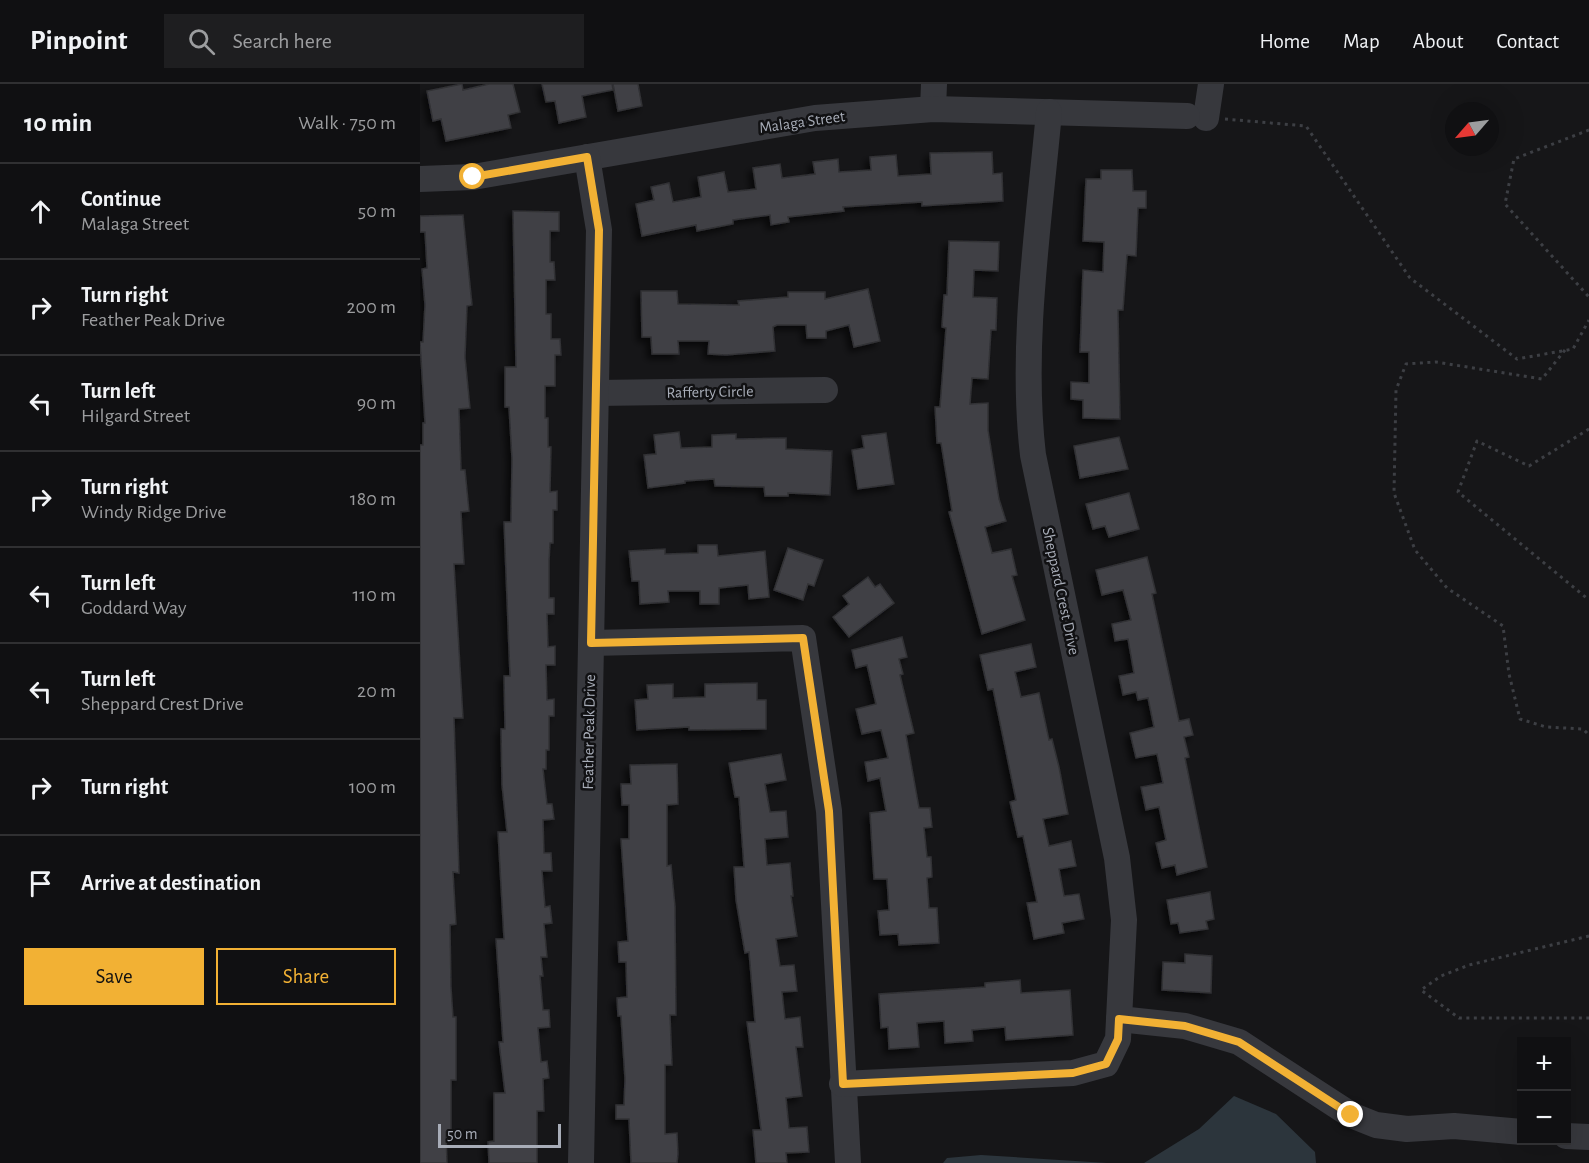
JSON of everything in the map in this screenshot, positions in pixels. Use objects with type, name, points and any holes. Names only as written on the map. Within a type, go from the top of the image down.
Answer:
[{"type":"street","points":[[1196,117],[1211,84]]},
{"type":"street","name":"Malaga Street","points":[[420,179],[473,177],[933,96],[1049,112],[1196,117]]},
{"type":"street","name":"Sheppard Crest Drive","points":[[843,1084],[1073,1073],[1106,1064],[1118,1039],[1124,920],[1117,858],[1033,455],[1027,408],[1028,358],[1049,112]]},
{"type":"street","name":"Feather Peak Drive","points":[[581,1163],[599,230],[587,157]]},
{"type":"street","name":"Rafferty Circle","points":[[596,393],[825,390]]},
{"type":"street","points":[[591,643],[803,638],[829,811],[848,1163]]},
{"type":"street","points":[[1119,1019],[1185,1026],[1239,1042],[1351,1115],[1376,1125],[1407,1129],[1454,1126],[1517,1132]]},
{"type":"street","points":[[1571,1136],[1589,1137]]},
{"type":"path","points":[[1196,117],[1305,126],[1410,278],[1517,359],[1573,349],[1589,320]]},
{"type":"path","points":[[1589,130],[1514,159],[1505,204],[1589,297]]},
{"type":"path","points":[[1565,350],[1542,379],[1436,362],[1406,364],[1396,390],[1394,493],[1415,550],[1447,588],[1503,626],[1509,674],[1520,718],[1546,728],[1583,729],[1589,735]]},
{"type":"path","points":[[1589,429],[1528,466],[1476,441],[1458,492],[1589,600]]},
{"type":"path","points":[[1589,936],[1469,965],[1441,976],[1420,990],[1459,1018],[1589,1018]]},
{"type":"shaded area","points":[[1234,1096],[1276,1114],[1315,1152],[1316,1163],[1144,1163],[1199,1129]]},
{"type":"shaded area","points":[[981,1155],[1107,1163],[943,1163],[947,1158]]},
{"type":"building","points":[[462,84],[463,90],[489,84],[513,84],[520,112],[508,115],[511,128],[446,141],[441,119],[433,121],[427,91]]},
{"type":"building","points":[[542,84],[612,84],[613,90],[582,96],[586,117],[559,123],[555,101],[546,102]]},
{"type":"building","points":[[613,84],[638,84],[642,106],[618,111]]},
{"type":"building","points":[[992,152],[993,174],[1002,173],[1003,201],[922,206],[922,202],[843,207],[844,211],[788,217],[789,222],[771,225],[770,215],[733,220],[733,224],[697,231],[696,225],[642,236],[636,204],[654,200],[651,187],[669,183],[673,202],[701,197],[698,177],[724,172],[728,192],[756,189],[753,168],[780,164],[782,178],[815,174],[813,162],[838,159],[839,172],[871,170],[870,157],[896,155],[898,176],[931,174],[930,153]]},
{"type":"building","points":[[1101,170],[1132,170],[1133,191],[1146,191],[1146,208],[1138,208],[1136,256],[1127,255],[1123,310],[1118,310],[1120,419],[1083,418],[1083,400],[1071,399],[1071,382],[1089,383],[1089,352],[1080,352],[1083,270],[1103,272],[1104,242],[1083,241],[1086,179],[1101,179]]},
{"type":"building","points":[[513,211],[559,212],[559,231],[550,231],[550,262],[554,262],[555,280],[546,280],[546,314],[551,314],[551,339],[560,339],[561,355],[555,355],[555,386],[545,386],[545,418],[548,418],[548,447],[551,447],[550,492],[557,491],[557,510],[553,510],[553,543],[550,543],[549,562],[549,598],[554,598],[554,614],[547,614],[548,647],[555,646],[555,665],[546,665],[547,700],[554,699],[554,716],[549,716],[549,750],[546,750],[546,769],[543,769],[547,804],[552,804],[554,819],[543,820],[544,853],[551,853],[552,871],[542,871],[545,907],[550,906],[552,923],[544,924],[547,957],[541,957],[543,976],[540,976],[543,1010],[549,1010],[550,1027],[538,1028],[541,1062],[547,1061],[549,1078],[543,1079],[544,1111],[537,1111],[537,1163],[489,1163],[488,1142],[494,1141],[494,1093],[505,1093],[499,1042],[503,1042],[496,939],[504,939],[498,832],[507,832],[502,785],[501,729],[505,729],[504,676],[510,676],[504,522],[511,522],[512,459],[509,407],[505,407],[505,367],[516,367]]},
{"type":"building","points":[[463,215],[472,305],[467,306],[465,357],[470,408],[459,409],[461,470],[465,470],[469,511],[461,512],[464,564],[454,564],[463,718],[454,718],[459,873],[453,872],[456,924],[450,925],[451,987],[453,1017],[456,1017],[456,1080],[451,1080],[451,1132],[446,1132],[447,1163],[420,1163],[420,445],[423,445],[423,423],[425,423],[420,342],[423,342],[425,305],[422,269],[427,268],[425,232],[420,232],[420,216]]},
{"type":"building","points":[[949,241],[999,242],[998,271],[974,270],[973,297],[997,298],[996,330],[991,330],[988,379],[972,378],[970,404],[988,403],[988,430],[999,499],[1006,521],[985,527],[992,553],[1011,549],[1017,575],[1012,576],[1025,620],[982,634],[949,512],[952,511],[941,443],[937,443],[935,407],[940,407],[946,328],[942,327],[944,295],[947,295]]},
{"type":"building","points":[[868,289],[880,341],[854,347],[849,325],[826,331],[826,338],[807,338],[806,325],[777,325],[773,327],[775,351],[726,355],[708,354],[709,341],[678,341],[679,354],[652,354],[651,337],[642,337],[641,291],[677,291],[678,304],[739,305],[738,301],[788,297],[788,292],[825,292],[825,299]]},
{"type":"building","points":[[679,432],[681,448],[712,447],[712,435],[736,434],[736,439],[786,438],[786,449],[832,451],[830,495],[788,493],[788,496],[765,496],[764,487],[715,486],[714,479],[685,481],[685,483],[648,488],[644,455],[656,454],[654,435]]},
{"type":"building","points":[[886,433],[894,484],[858,489],[852,450],[864,448],[862,436]]},
{"type":"building","points":[[1119,437],[1128,469],[1080,478],[1074,446]]},
{"type":"building","points":[[1129,493],[1139,529],[1109,537],[1105,526],[1093,529],[1086,504]]},
{"type":"building","points":[[698,545],[717,545],[718,556],[765,551],[769,597],[749,599],[748,585],[719,588],[719,604],[700,604],[700,591],[668,591],[669,602],[640,604],[639,581],[632,581],[629,551],[665,549],[665,554],[698,553]]},
{"type":"building","points":[[788,548],[823,560],[814,586],[808,584],[803,600],[774,590]]},
{"type":"building","points":[[1147,557],[1156,593],[1152,594],[1179,721],[1189,719],[1193,735],[1184,737],[1189,757],[1185,758],[1207,867],[1177,875],[1175,865],[1162,868],[1156,843],[1166,840],[1159,807],[1146,810],[1141,787],[1163,783],[1157,754],[1136,758],[1130,733],[1154,727],[1148,698],[1138,700],[1136,692],[1123,695],[1119,676],[1134,673],[1128,639],[1115,641],[1112,624],[1131,620],[1123,590],[1102,595],[1096,570]]},
{"type":"building","points":[[868,577],[875,587],[880,584],[894,603],[849,637],[833,617],[849,604],[843,596]]},
{"type":"building","points":[[902,637],[907,657],[899,659],[903,674],[900,675],[914,733],[906,735],[919,808],[930,808],[932,827],[924,828],[927,857],[931,857],[932,877],[927,878],[929,908],[937,908],[939,943],[899,945],[898,934],[880,935],[878,911],[889,910],[887,879],[874,879],[870,813],[886,811],[880,778],[868,781],[865,762],[888,758],[881,730],[862,734],[856,709],[876,704],[867,665],[856,668],[852,650]]},
{"type":"building","points":[[1031,644],[1036,667],[1015,672],[1021,697],[1039,693],[1049,740],[1052,739],[1059,767],[1068,814],[1043,819],[1049,846],[1071,841],[1076,866],[1059,869],[1064,896],[1079,894],[1084,919],[1062,923],[1064,933],[1034,939],[1027,903],[1037,902],[1023,836],[1018,837],[1010,802],[1016,800],[993,689],[988,690],[980,655]]},
{"type":"building","points":[[757,683],[757,700],[766,700],[766,729],[689,730],[689,727],[637,730],[635,700],[648,699],[647,685],[673,684],[673,698],[705,697],[705,684]]},
{"type":"building","points":[[781,754],[786,780],[765,784],[770,812],[786,811],[788,837],[765,839],[767,865],[790,863],[793,896],[791,896],[797,936],[776,939],[780,966],[794,965],[797,991],[782,992],[785,1019],[800,1017],[803,1047],[796,1047],[802,1096],[786,1098],[789,1128],[807,1127],[809,1152],[786,1153],[787,1163],[756,1163],[753,1130],[761,1130],[747,1022],[755,1022],[749,952],[745,953],[736,900],[734,867],[744,867],[739,797],[735,797],[729,763]]},
{"type":"building","points":[[677,764],[678,804],[667,805],[667,866],[671,865],[675,906],[676,1015],[670,1015],[672,1065],[665,1065],[665,1134],[677,1133],[677,1163],[631,1163],[629,1119],[616,1119],[616,1105],[624,1105],[625,1079],[621,1016],[618,1016],[617,998],[627,997],[626,962],[619,962],[618,942],[628,941],[621,839],[629,839],[629,805],[622,805],[621,784],[631,784],[630,765]]},
{"type":"building","points":[[1210,892],[1214,919],[1206,921],[1208,929],[1180,933],[1178,923],[1171,924],[1167,900]]},
{"type":"building","points":[[1185,954],[1212,956],[1211,993],[1162,990],[1163,962],[1185,963]]},
{"type":"building","points":[[1020,980],[1021,993],[1070,990],[1073,1035],[1006,1040],[1005,1027],[972,1030],[973,1041],[945,1043],[944,1021],[917,1023],[919,1047],[889,1049],[888,1027],[881,1028],[879,994],[985,987],[985,983]]},
{"type":"route","points":[[473,177],[587,157],[599,230],[591,643],[803,638],[829,811],[843,1084],[1073,1073],[1106,1064],[1118,1039],[1119,1019],[1185,1026],[1239,1042],[1351,1115]]}]
